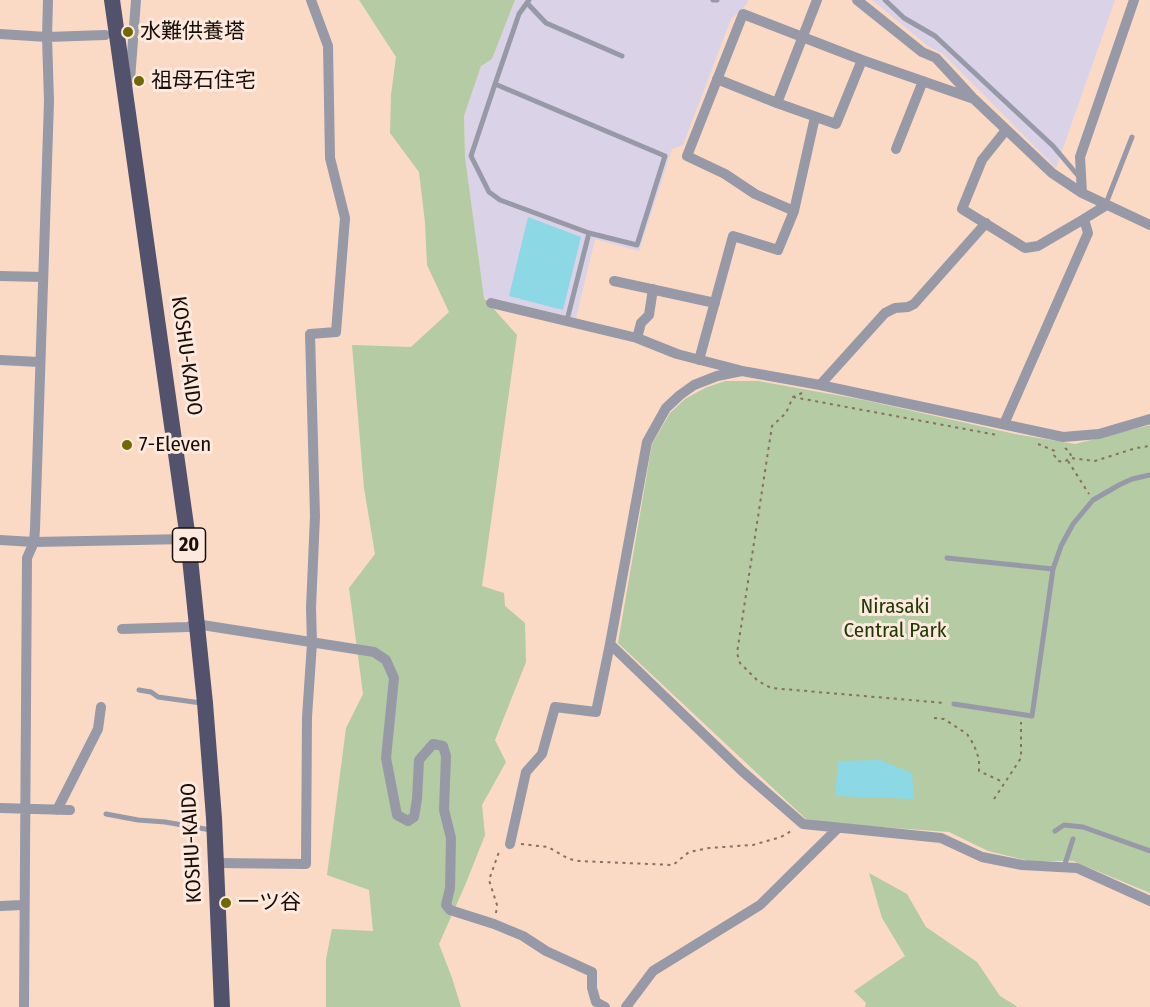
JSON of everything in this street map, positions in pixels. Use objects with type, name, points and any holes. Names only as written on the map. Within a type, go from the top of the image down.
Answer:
[{"type":"highway","name":"KOSHU-KAIDO","points":[[112,0],[169,391],[188,539],[205,703],[216,863],[222,1007]]},
{"type":"street","points":[[23,1007],[27,558],[34,542],[49,101],[48,0]]},
{"type":"street","points":[[124,87],[130,80],[136,0]]},
{"type":"street","points":[[216,863],[306,864],[307,717],[312,643],[311,608],[315,516],[310,334],[336,332],[345,218],[330,158],[328,46],[311,0]]},
{"type":"street","points":[[777,103],[817,0]]},
{"type":"street","points":[[857,0],[922,52],[936,58],[974,99],[1052,173],[1082,194],[1150,225]]},
{"type":"street","points":[[1082,194],[1080,157],[1134,0]]},
{"type":"street","points":[[794,211],[755,194],[725,174],[687,156],[743,14],[862,60],[974,99]]},
{"type":"street","points":[[0,34],[47,37],[105,35]]},
{"type":"street","points":[[717,79],[836,124],[862,60]]},
{"type":"street","points":[[896,149],[923,81]]},
{"type":"street","points":[[699,360],[733,236],[778,250],[794,211],[815,117]]},
{"type":"street","points":[[1006,130],[982,160],[962,209],[1025,248],[1038,246],[1106,206]]},
{"type":"street","points":[[1004,424],[1088,233],[1084,219]]},
{"type":"street","points":[[820,384],[885,313],[895,308],[908,308],[914,304],[986,223]]},
{"type":"street","points":[[0,276],[42,277]]},
{"type":"street","points":[[614,281],[715,303]]},
{"type":"street","points":[[637,338],[641,323],[648,315],[653,289]]},
{"type":"street","points":[[491,303],[637,338],[677,354],[742,371],[820,384],[1063,437],[1099,434],[1150,419]]},
{"type":"street","points":[[0,360],[39,363]]},
{"type":"street","points":[[510,844],[526,772],[542,754],[555,707],[596,712],[647,442],[666,408],[680,395],[694,385],[717,376],[742,371]]},
{"type":"street","points":[[0,540],[34,542],[188,539]]},
{"type":"street","points":[[122,629],[188,627],[196,624],[374,652],[386,660],[394,678],[386,758],[397,815],[408,821],[414,817],[419,760],[433,744],[443,746],[446,756],[444,810],[451,838],[450,888],[446,905],[450,910],[523,936],[546,951],[592,972],[592,988],[596,1002],[605,1007]]},
{"type":"street","points":[[610,644],[742,771],[803,824],[941,838],[982,857],[1022,865],[1077,868],[1150,901]]},
{"type":"street","points":[[607,660],[624,659]]},
{"type":"street","points":[[57,810],[98,729],[100,707]]},
{"type":"street","points":[[0,808],[70,810]]},
{"type":"street","points":[[626,1007],[653,971],[760,905],[837,829]]},
{"type":"street","points":[[0,906],[23,905]]},
{"type":"lane","points":[[885,0],[904,18],[935,36],[1053,146],[1081,179]]},
{"type":"lane","points":[[495,84],[665,156],[637,245],[589,232],[500,200],[489,192],[471,156],[495,84],[519,14],[528,2],[546,23],[622,56]]},
{"type":"lane","points":[[1106,206],[1132,137]]},
{"type":"lane","points":[[567,320],[589,232]]},
{"type":"lane","points":[[954,704],[1032,716],[1053,569],[1061,546],[1073,524],[1093,500],[1132,479],[1150,475]]},
{"type":"lane","points":[[947,558],[1053,569]]},
{"type":"lane","points":[[139,690],[151,692],[158,697],[205,703]]},
{"type":"lane","points":[[106,814],[214,831]]},
{"type":"lane","points":[[1055,831],[1064,825],[1083,827],[1150,851]]},
{"type":"lane","points":[[1064,867],[1073,839]]},
{"type":"path","points":[[820,384],[793,397],[786,413],[772,426],[737,653],[740,663],[758,681],[771,688],[954,704]]},
{"type":"path","points":[[793,397],[999,436]]},
{"type":"path","points":[[1034,442],[1056,449],[1054,456],[1058,461],[1095,461],[1150,446]]},
{"type":"path","points":[[1062,447],[1070,452],[1069,460],[1093,500]]},
{"type":"path","points":[[993,799],[1021,758],[1022,713]]},
{"type":"path","points":[[934,718],[944,719],[967,734],[979,759],[979,771],[1003,782]]},
{"type":"path","points":[[494,924],[496,904],[489,880],[497,853],[502,846],[514,843],[548,847],[569,859],[579,861],[673,865],[688,852],[753,845],[781,837],[803,824]]},
{"type":"shaded area","points":[[515,0],[748,0],[747,4],[731,19],[683,145],[672,149],[639,251],[595,239],[576,318],[484,298],[465,157],[464,116],[481,66],[492,59]]},
{"type":"shaded area","points":[[872,0],[1115,0],[1056,168],[943,54],[928,46]]},
{"type":"green space","points":[[359,0],[515,0],[492,59],[481,66],[464,116],[465,157],[484,298],[517,335],[482,586],[504,593],[505,606],[525,623],[526,662],[495,740],[506,762],[482,805],[485,835],[439,944],[461,1007],[326,1007],[326,959],[332,929],[373,931],[369,890],[327,875],[346,728],[363,694],[349,588],[375,554],[364,488],[352,345],[411,347],[449,312],[427,265],[419,172],[390,133],[391,95],[396,57]]},
{"type":"green space","name":"Nirasaki Central Park","points":[[725,381],[758,381],[864,400],[1015,434],[1075,444],[1150,425],[1150,893],[1073,861],[1029,861],[988,851],[949,832],[840,824],[806,819],[618,643],[652,444],[670,413],[685,399],[705,388]]},
{"type":"green space","points":[[869,873],[907,894],[926,927],[977,962],[1000,996],[1018,1007],[865,1007],[866,1003],[854,991],[905,956],[882,918]]},
{"type":"water","points":[[528,217],[581,237],[563,310],[509,296]]},
{"type":"water","points":[[880,760],[912,773],[914,799],[835,796],[838,761]]},
{"type":"place","name":"水難供養塔","points":[[128,32]]},
{"type":"place","name":"祖母石住宅","points":[[139,81]]},
{"type":"place","name":"7-Eleven","points":[[127,445]]},
{"type":"place","name":"一ツ谷","points":[[226,903]]}]
